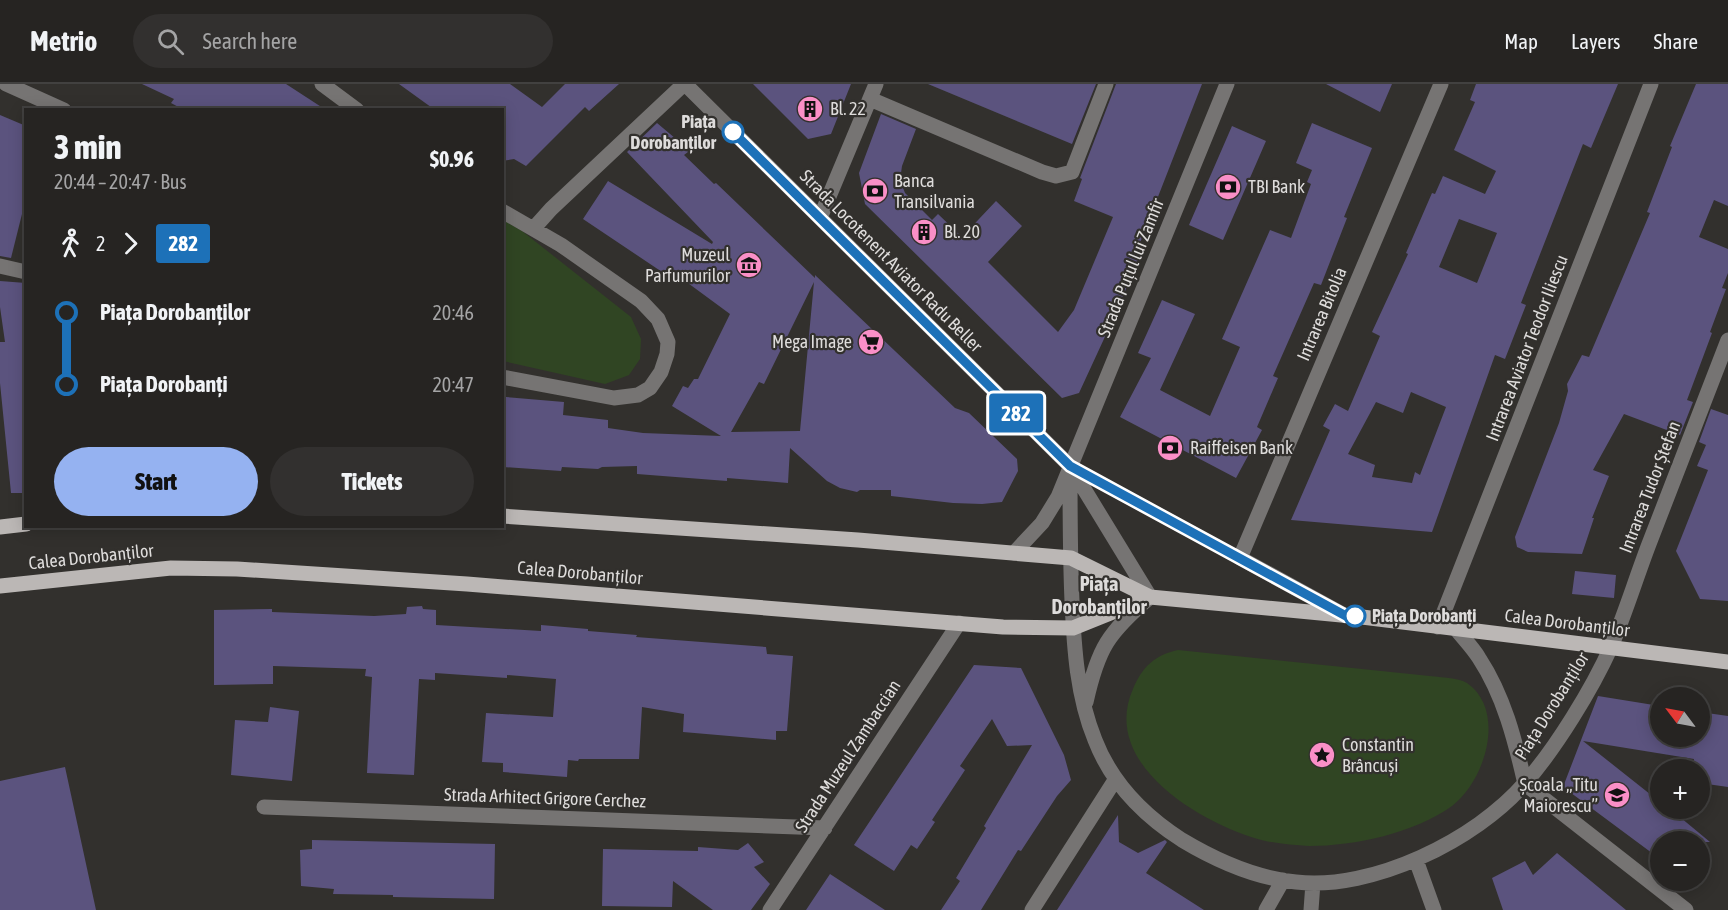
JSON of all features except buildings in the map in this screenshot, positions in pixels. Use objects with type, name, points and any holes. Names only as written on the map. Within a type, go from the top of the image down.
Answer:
[{"type":"main road","name":"Calea Dorobanților","points":[[504,516],[657,525],[1071,558],[1150,597],[1346,616],[1728,662]]},
{"type":"main road","points":[[0,527],[24,524]]},
{"type":"main road","name":"Calea Dorobanților","points":[[0,586],[171,568],[237,569],[467,584],[1003,627],[1073,628],[1150,597]]},
{"type":"street","points":[[6,84],[60,108]]},
{"type":"street","points":[[322,84],[354,108]]},
{"type":"street","points":[[534,228],[551,209],[684,84]]},
{"type":"street","name":"Strada Locotenent Aviator Radu Beller","points":[[684,84],[1070,466],[1150,597]]},
{"type":"street","points":[[820,218],[876,84]]},
{"type":"street","points":[[870,99],[975,145],[1056,176],[1072,172],[1106,84]]},
{"type":"street","name":"Strada Puțul lui Zamfir","points":[[1014,553],[1029,539],[1051,510],[1227,84]]},
{"type":"street","name":"Intrarea Bitolia","points":[[1346,616],[1240,558],[1441,84]]},
{"type":"street","name":"Intrarea Aviator Teodor Iliescu","points":[[1438,627],[1652,84]]},
{"type":"street","points":[[504,212],[561,245],[641,301],[658,319],[668,342],[661,372],[650,388],[638,395],[615,398],[504,377]]},
{"type":"street","points":[[0,266],[24,272]]},
{"type":"street","name":"Intrarea Tudor Ștefan","points":[[1610,648],[1728,340]]},
{"type":"street","name":"Piața Dorobanților","points":[[1070,466],[1073,628],[1076,666],[1095,741],[1115,780],[1151,818],[1194,847],[1230,865],[1282,880],[1313,883],[1358,877],[1416,860],[1455,841],[1494,812],[1525,784],[1582,701],[1610,648]]},
{"type":"street","points":[[1085,708],[1094,667],[1101,651],[1127,616],[1150,597]]},
{"type":"street","name":"Strada Muzeul Zambaccian","points":[[770,910],[959,623]]},
{"type":"street","points":[[1456,629],[1479,657],[1495,688],[1515,741],[1525,784],[1686,910]]},
{"type":"street","points":[[1032,910],[1115,780]]},
{"type":"street","name":"Strada Arhitect Grigore Cerchez","points":[[264,807],[825,828]]},
{"type":"street","points":[[1416,860],[1434,910]]},
{"type":"street","points":[[1266,910],[1282,880]]},
{"type":"street","points":[[1311,910],[1313,883]]},
{"type":"green space","points":[[504,221],[522,231],[631,317],[641,339],[640,359],[629,375],[605,384],[504,361]]},
{"type":"green space","name":"Piața Dorobanților","points":[[1178,650],[1463,681],[1479,695],[1486,711],[1489,728],[1482,763],[1464,795],[1452,806],[1402,831],[1345,844],[1309,846],[1265,841],[1251,837],[1204,816],[1180,801],[1158,783],[1141,762],[1130,740],[1127,715],[1137,681],[1150,663]]},
{"type":"bus line","name":"282","points":[[733,132],[1070,466],[1346,616],[1355,616]]},
{"type":"place","name":"Bl. 22","points":[[810,109]]},
{"type":"place","name":"Piața Dorobanților","points":[[733,132]]},
{"type":"place","name":"TBI Bank","points":[[1228,187]]},
{"type":"place","name":"Banca Transilvania","points":[[875,191]]},
{"type":"place","name":"Bl. 20","points":[[924,232]]},
{"type":"place","name":"Muzeul Parfumurilor","points":[[749,265]]},
{"type":"place","name":"Mega Image","points":[[871,342]]},
{"type":"place","name":"Raiffeisen Bank","points":[[1170,448]]},
{"type":"place","name":"Piața Dorobanți","points":[[1355,616]]},
{"type":"place","name":"Constantin Brâncuși","points":[[1322,755]]},
{"type":"place","name":"Școala „Titu Maiorescu”","points":[[1617,795]]},
{"type":"district","name":"Piața Dorobanților","points":[[1099,596]]}]
